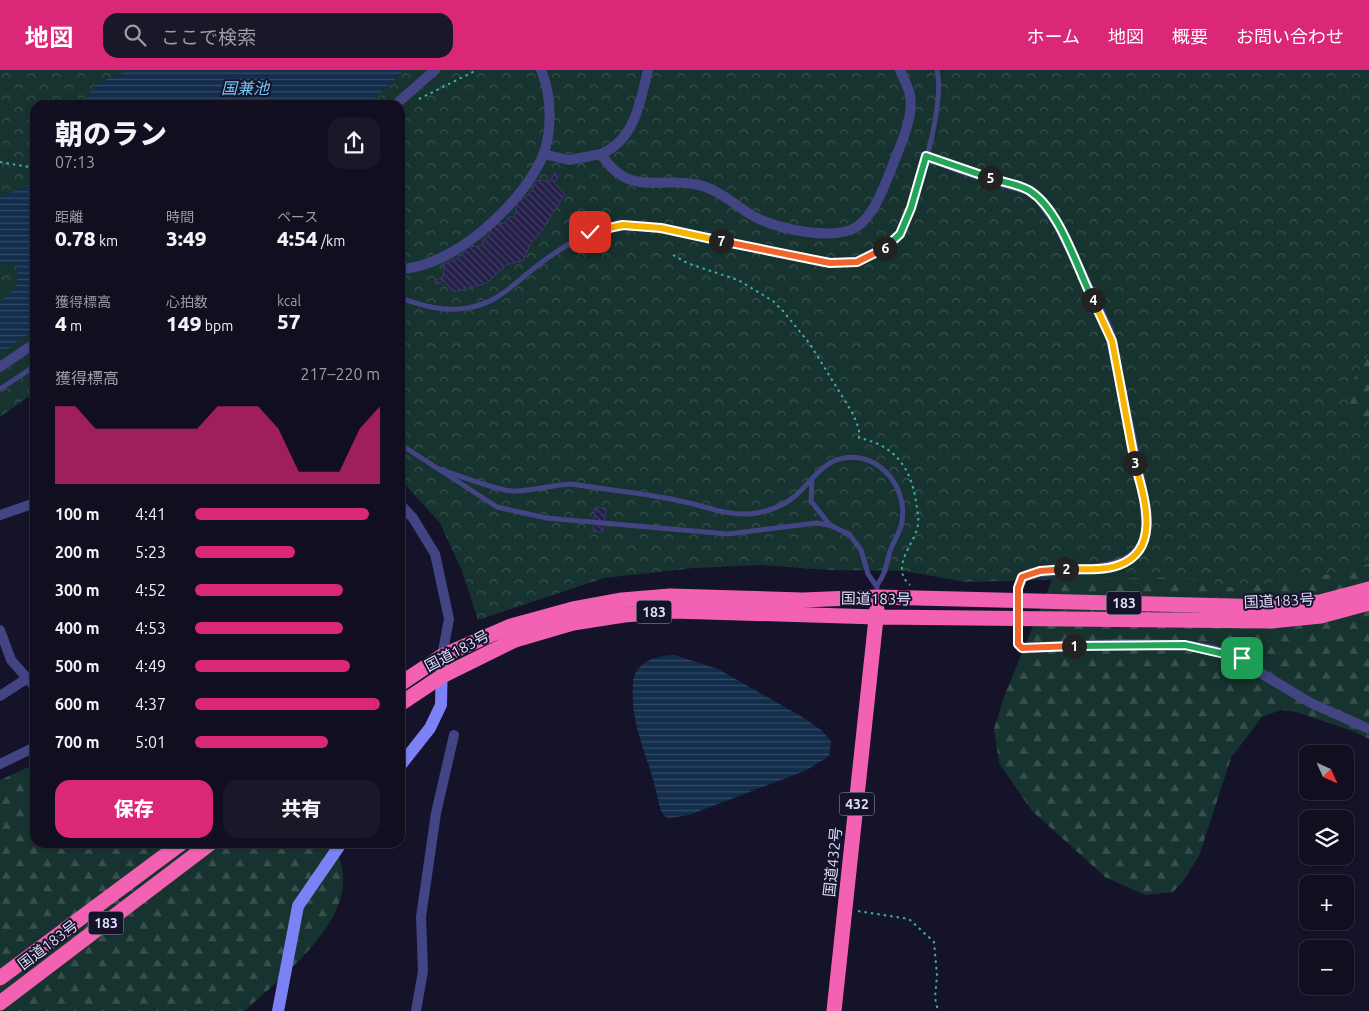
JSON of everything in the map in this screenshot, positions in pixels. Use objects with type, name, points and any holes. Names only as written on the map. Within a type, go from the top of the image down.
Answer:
[{"type":"highway","name":"国道183号","points":[[405,681],[442,656],[511,626],[573,609],[622,600],[670,596],[803,600],[877,591],[1271,606],[1320,602],[1369,588]]},
{"type":"highway","name":"国道432号","points":[[834,1011],[877,617],[877,591]]},
{"type":"highway","name":"国道183号","points":[[405,701],[442,676],[515,640],[573,623],[624,615],[673,611],[877,617],[1272,620],[1321,616],[1369,603]]},
{"type":"highway","name":"国道183号","points":[[0,978],[170,848]]},
{"type":"highway","name":"国道183号","points":[[0,1003],[204,848]]},
{"type":"street","points":[[401,100],[435,70]]},
{"type":"street","points":[[405,268],[416,267],[438,259],[475,236],[499,215],[520,190],[543,154],[548,130],[549,109],[541,70]]},
{"type":"street","points":[[543,154],[569,160],[601,154],[619,144],[632,127],[648,70]]},
{"type":"street","points":[[601,154],[614,170],[629,181],[701,185],[717,192],[755,217],[772,223],[809,232],[837,233],[850,230],[866,218],[872,208],[888,178],[904,135],[910,100],[900,70]]},
{"type":"street","points":[[926,156],[963,170],[1028,190],[1039,198],[1059,226],[1112,341],[1125,417],[1146,508],[1147,519],[1144,540],[1134,556],[1118,566],[1029,574],[1022,577],[1018,588],[1018,644],[1022,648],[1120,644],[1185,645],[1214,650],[1242,658],[1252,668],[1311,703],[1369,729]]},
{"type":"street","points":[[0,367],[30,346]]},
{"type":"street","points":[[0,516],[30,505]]},
{"type":"street","points":[[405,509],[413,518],[435,554],[449,619],[442,656],[441,704],[430,728],[405,760]]},
{"type":"street","points":[[0,630],[12,660],[30,683]]},
{"type":"street","points":[[0,696],[26,679]]},
{"type":"street","points":[[416,1011],[423,971],[420,917],[436,813],[454,735]]},
{"type":"street","points":[[0,764],[30,749]]},
{"type":"street","points":[[278,1011],[298,906],[338,848]]},
{"type":"lane","points":[[405,299],[439,309],[480,306],[506,293],[536,266],[563,247],[590,232],[623,225],[661,228],[830,263],[857,262],[885,248],[900,234],[911,208],[926,156],[938,103],[940,80],[937,70]]},
{"type":"lane","points":[[0,389],[30,369]]},
{"type":"lane","points":[[405,447],[497,507],[546,518],[728,534],[816,523],[829,525],[849,534],[861,550],[868,574],[877,591]]},
{"type":"lane","points":[[437,468],[510,491],[532,490],[554,484],[570,484],[684,502],[721,512],[749,514],[778,507],[793,498],[824,467],[842,458],[865,458],[884,468],[896,485],[902,502],[901,526],[890,552],[885,574],[877,591]]},
{"type":"lane","points":[[812,480],[811,501],[829,525]]},
{"type":"path","points":[[414,102],[477,70]]},
{"type":"path","points":[[0,162],[30,167]]},
{"type":"path","points":[[673,254],[687,263],[732,277],[773,302],[802,334],[832,378],[858,422],[859,438],[885,448],[905,468],[913,484],[919,520],[916,533],[905,554],[902,568],[906,582],[912,587]]},
{"type":"path","points":[[846,909],[909,920],[934,942],[937,974],[935,998],[938,1011]]},
{"type":"green space","points":[[0,70],[1369,70],[1369,354],[1348,389],[1352,416],[1369,421],[1369,564],[1321,576],[1234,588],[1179,577],[965,582],[904,571],[828,570],[762,565],[694,568],[604,578],[478,620],[462,571],[440,523],[405,484],[405,100],[30,100],[30,396],[0,417]]},
{"type":"green space","points":[[1369,70],[1369,739],[1355,732],[1296,712],[1281,710],[1262,717],[1231,758],[1199,856],[1183,881],[1173,892],[1145,895],[1105,877],[1032,811],[999,763],[994,729],[1004,697],[1117,421]]},
{"type":"green space","points":[[30,766],[30,848],[335,848],[343,872],[340,901],[320,937],[306,954],[244,1011],[0,1011],[0,780]]},
{"type":"water","name":"国兼池","points":[[128,70],[404,70],[373,100],[87,100],[90,92],[95,87]]},
{"type":"water","points":[[30,184],[30,333],[0,354],[0,303],[15,287],[18,272],[17,265],[11,262],[0,264],[0,197]]},
{"type":"water","points":[[674,655],[718,669],[804,718],[821,730],[831,741],[829,756],[807,770],[689,815],[670,818],[664,816],[659,805],[636,724],[633,681],[634,675],[642,665],[657,657]]},
{"type":"building","points":[[555,172],[559,175],[554,183],[565,194],[541,232],[530,244],[524,260],[506,265],[487,283],[454,292],[444,281],[436,284],[435,280],[443,277],[444,264],[459,257],[469,247],[480,246],[484,242],[482,241],[490,234],[492,225],[504,223],[510,216],[512,218],[515,215],[517,203],[530,193],[537,180],[550,181]]},
{"type":"building","points":[[595,507],[606,508],[603,532],[593,531]]},
{"type":"route","points":[[590,232],[623,225],[661,228],[830,263],[857,262],[885,248],[900,234],[911,208],[926,156],[963,170],[1028,190],[1039,198],[1059,226],[1110,331],[1125,417],[1146,508],[1147,530],[1140,548],[1134,556],[1118,566],[1040,571],[1022,577],[1018,588],[1018,644],[1022,648],[1120,644],[1185,645],[1214,650],[1242,658]]}]
